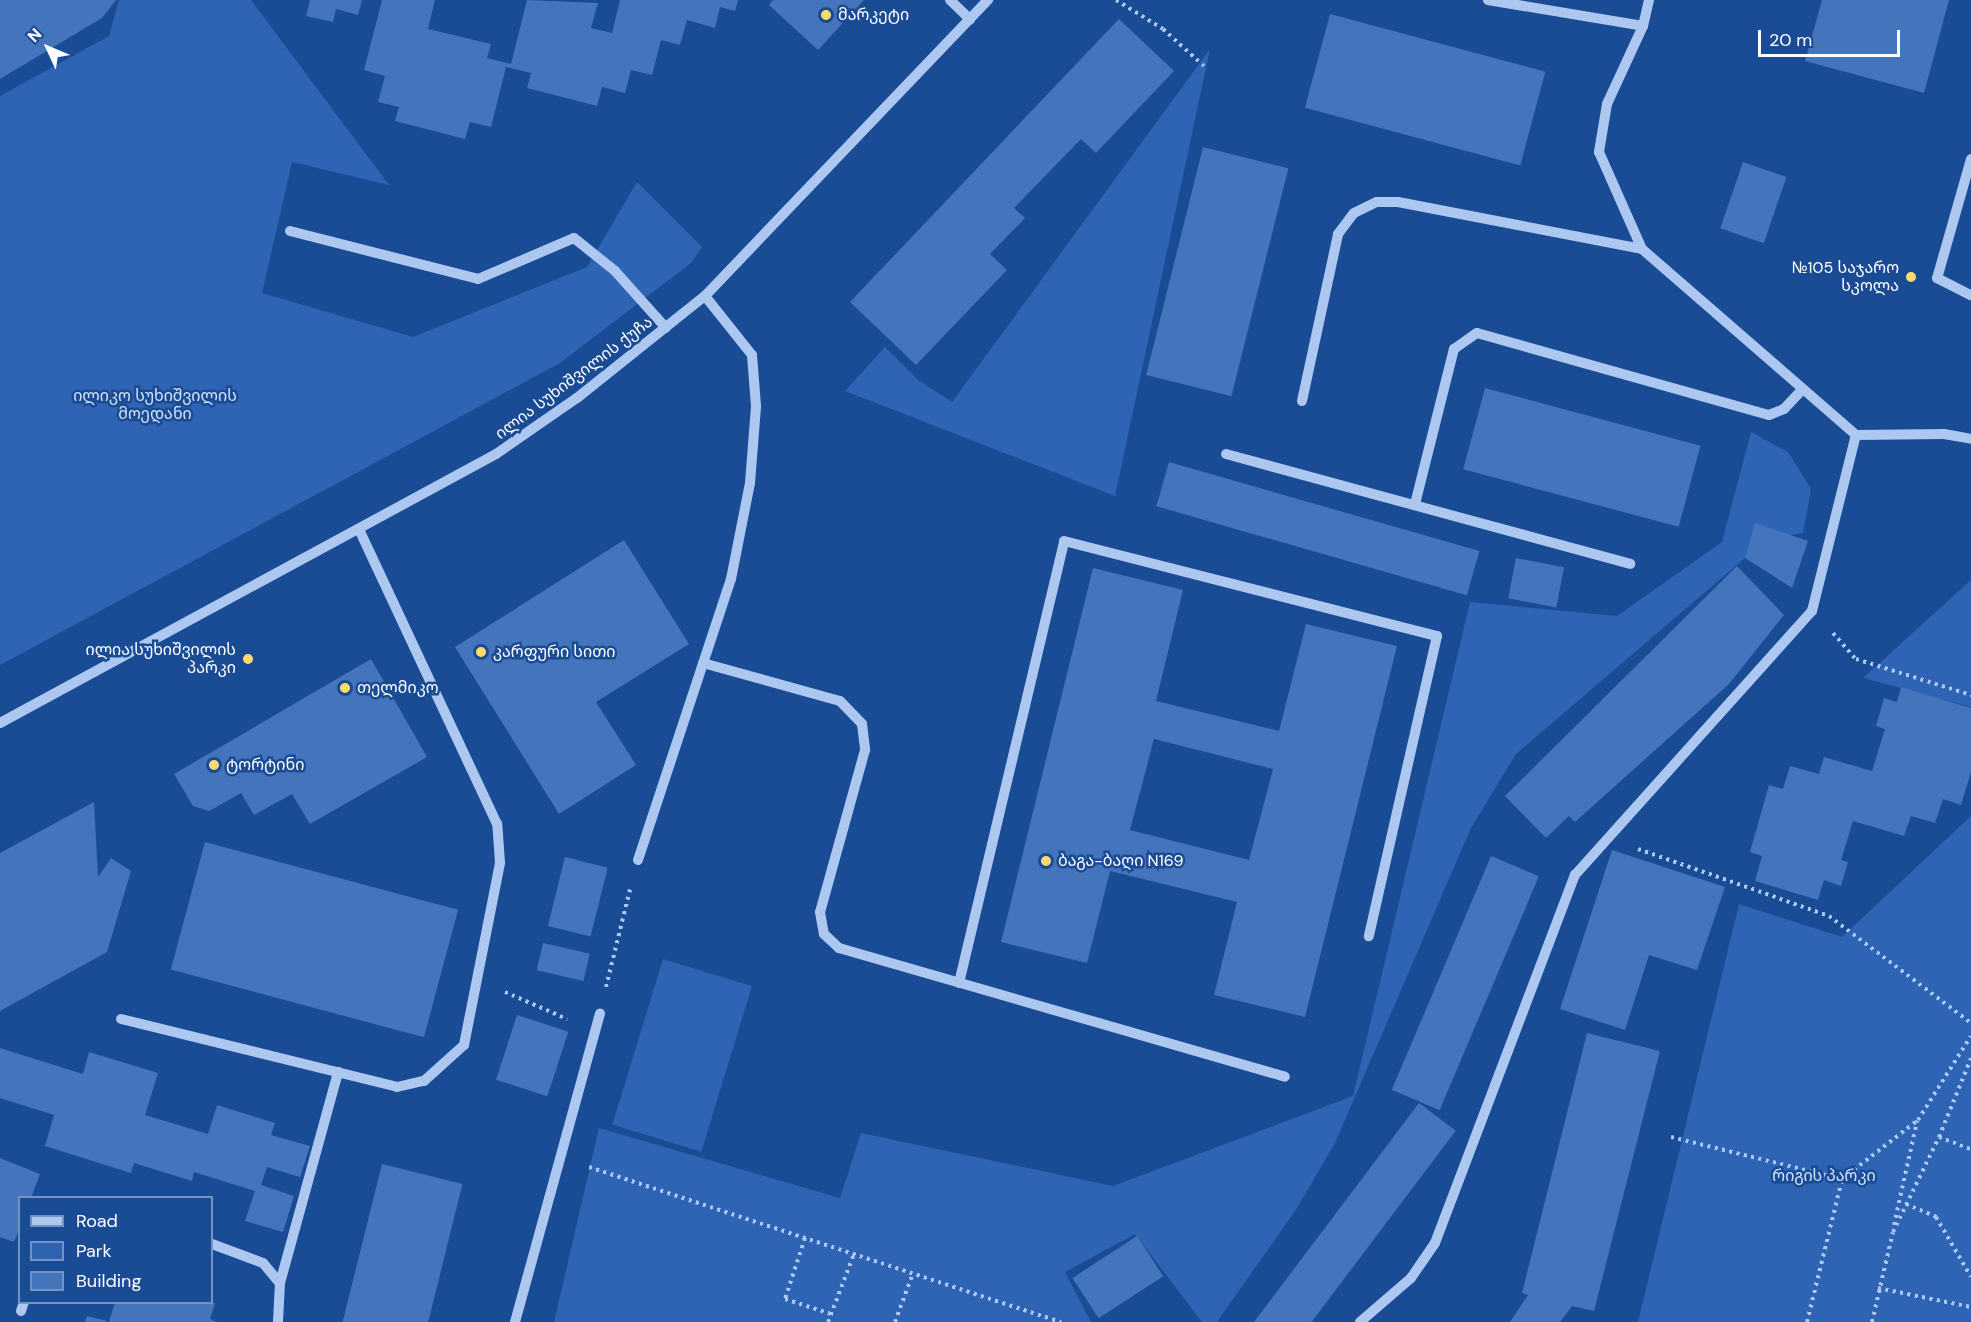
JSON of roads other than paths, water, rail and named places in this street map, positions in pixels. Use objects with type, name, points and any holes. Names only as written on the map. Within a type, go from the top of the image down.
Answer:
[{"type":"street","points":[[950,0],[970,19]]},
{"type":"street","name":"ილია სუხიშვილის ქუჩა","points":[[0,723],[496,454],[577,398],[705,296],[988,0]]},
{"type":"street","points":[[1488,0],[1643,26]]},
{"type":"street","points":[[1649,0],[1643,26],[1607,104],[1599,152],[1642,249],[1801,391],[1856,435],[1944,434],[1971,439]]},
{"type":"street","points":[[1971,159],[1937,278],[1971,295]]},
{"type":"street","points":[[1302,401],[1338,234],[1354,213],[1377,201],[1398,202],[1642,249]]},
{"type":"street","points":[[290,231],[477,279],[574,238],[615,271],[666,328]]},
{"type":"street","points":[[638,860],[733,568],[750,483],[756,406],[752,355],[705,296]]},
{"type":"street","points":[[1415,504],[1454,349],[1477,333],[1769,415],[1784,409],[1801,391]]},
{"type":"street","points":[[1360,1322],[1412,1278],[1435,1243],[1575,875],[1812,611],[1856,435]]},
{"type":"street","points":[[1226,454],[1630,564]]},
{"type":"street","points":[[121,1019],[398,1087],[424,1081],[464,1045],[500,863],[497,824],[358,530]]},
{"type":"street","points":[[959,983],[1064,541],[1437,636],[1369,936]]},
{"type":"street","points":[[703,663],[840,701],[862,724],[865,750],[820,912],[824,933],[840,948],[1286,1077]]},
{"type":"street","points":[[515,1322],[600,1014]]},
{"type":"street","points":[[278,1322],[280,1283],[338,1072]]},
{"type":"street","points":[[213,1244],[262,1263],[280,1283]]},
{"type":"place","name":"მარკეტი","points":[[826,15]]},
{"type":"place","name":"№105 საჯარო სკოლა","points":[[1911,277]]},
{"type":"place","name":"კარფური სითი","points":[[481,652]]},
{"type":"place","name":"ილია სუხიშვილის პარკი","points":[[248,659]]},
{"type":"place","name":"თელმიკო","points":[[345,688]]},
{"type":"place","name":"ტორტინი","points":[[214,765]]},
{"type":"place","name":"ბაგა-ბაღი N169","points":[[1046,861]]},
{"type":"park label","name":"ილიკო სუხიშვილის მოედანი","points":[[155,405]]},
{"type":"park label","name":"რიგის პარკი","points":[[1824,1176]]}]
